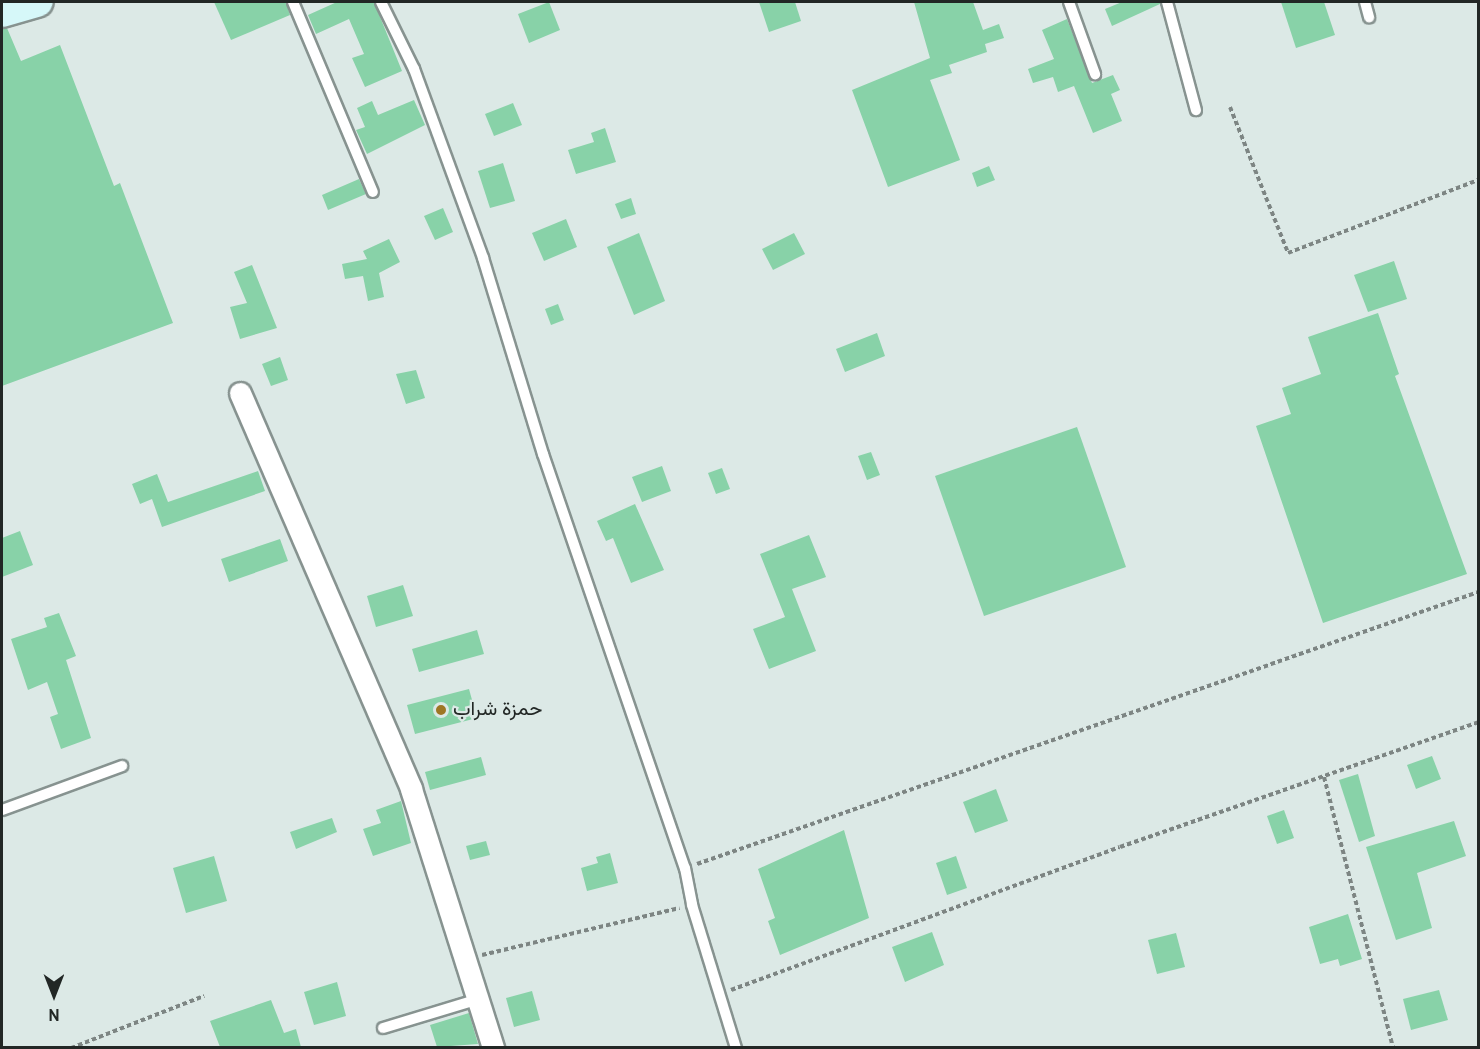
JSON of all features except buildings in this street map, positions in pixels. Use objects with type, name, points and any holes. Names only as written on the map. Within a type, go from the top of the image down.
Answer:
[{"type":"street","points":[[2,12],[38,2]]},
{"type":"street","points":[[240,393],[411,789],[493,1047]]},
{"type":"lane","points":[[293,2],[373,192]]},
{"type":"lane","points":[[381,2],[414,69],[483,258],[542,450],[686,868],[692,905],[736,1047]]},
{"type":"lane","points":[[1069,2],[1095,74]]},
{"type":"lane","points":[[1167,2],[1196,110]]},
{"type":"lane","points":[[1365,2],[1369,17]]},
{"type":"lane","points":[[2,810],[122,766]]},
{"type":"lane","points":[[383,1028],[479,999]]},
{"type":"path","points":[[1230,107],[1288,253],[1479,180]]},
{"type":"path","points":[[686,868],[1479,592]]},
{"type":"path","points":[[720,994],[1479,722]]},
{"type":"path","points":[[1324,777],[1393,1047]]},
{"type":"path","points":[[464,959],[692,905]]},
{"type":"path","points":[[72,1047],[204,996]]},
{"type":"place","name":"حمزة شراب","points":[[441,710]]}]
